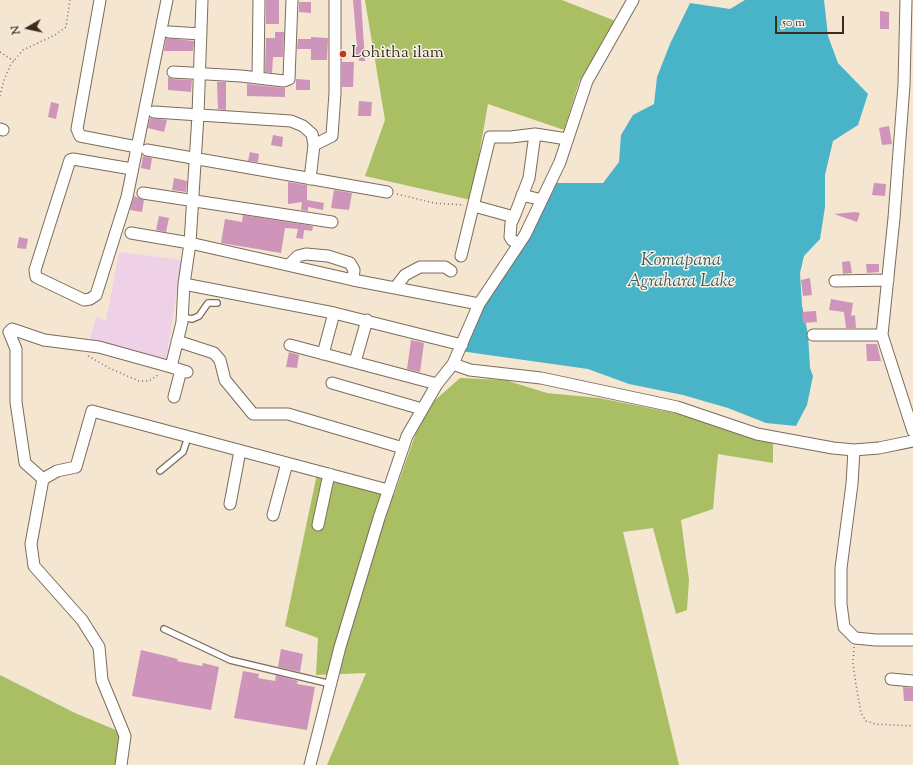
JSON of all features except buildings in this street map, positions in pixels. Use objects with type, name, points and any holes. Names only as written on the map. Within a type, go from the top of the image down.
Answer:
[{"type":"street","points":[[100,0],[77,129],[80,136],[195,160],[387,192]]},
{"type":"street","points":[[132,169],[73,159],[70,160],[35,270],[36,277],[84,300],[90,299],[96,295],[127,197],[132,169],[142,148],[167,0]]},
{"type":"street","points":[[174,397],[177,341],[182,317],[184,284],[190,243],[198,115],[202,0]]},
{"type":"street","points":[[258,78],[259,0]]},
{"type":"street","points":[[173,72],[284,81],[289,80],[292,0]]},
{"type":"street","points":[[314,145],[332,136],[335,93],[335,0]]},
{"type":"street","points":[[310,765],[349,616],[388,490],[407,436],[437,384],[453,364],[479,304],[519,244],[542,200],[560,162],[587,81],[633,0]]},
{"type":"street","points":[[908,0],[909,85],[882,335],[913,431]]},
{"type":"street","points":[[169,32],[201,34]]},
{"type":"street","points":[[154,112],[291,121],[303,126],[312,134],[314,145],[310,179]]},
{"type":"street","points":[[461,256],[490,137],[512,137],[535,134],[567,139]]},
{"type":"street","points":[[519,244],[510,237],[511,223],[529,178],[535,134]]},
{"type":"street","points":[[144,193],[192,202],[332,222]]},
{"type":"street","points":[[522,195],[542,200]]},
{"type":"street","points":[[474,206],[514,217]]},
{"type":"street","points":[[132,233],[190,243],[289,264],[353,280],[479,304]]},
{"type":"street","points":[[289,264],[298,256],[302,255],[328,256],[350,263],[354,270],[353,280]]},
{"type":"street","points":[[395,288],[405,275],[420,267],[445,267],[451,271]]},
{"type":"street","points":[[835,281],[888,280]]},
{"type":"street","points":[[184,284],[367,320],[462,345]]},
{"type":"street","points":[[323,354],[334,313]]},
{"type":"street","points":[[355,362],[367,320]]},
{"type":"street","points":[[42,479],[25,463],[16,402],[16,349],[9,332],[12,329],[44,340],[99,347],[176,369]]},
{"type":"street","points":[[813,336],[882,335]]},
{"type":"street","points":[[177,341],[214,353],[220,360],[225,380],[253,414],[288,414],[403,448]]},
{"type":"street","points":[[290,345],[437,384]]},
{"type":"street","points":[[453,364],[470,370],[541,378],[678,407],[757,434],[854,450],[913,441]]},
{"type":"street","points":[[332,383],[422,409]]},
{"type":"street","points":[[42,479],[57,471],[76,467],[92,411],[388,490]]},
{"type":"street","points":[[854,450],[852,484],[841,568],[841,604],[844,627],[855,638],[876,640],[913,640]]},
{"type":"street","points":[[230,504],[240,451]]},
{"type":"street","points":[[273,515],[287,463]]},
{"type":"street","points":[[318,525],[329,474]]},
{"type":"street","points":[[42,479],[31,544],[34,566],[82,620],[99,647],[102,680],[125,736],[121,765]]},
{"type":"street","points":[[891,679],[913,681]]},
{"type":"lane","points":[[182,317],[192,319],[199,316],[208,303],[218,303]]},
{"type":"lane","points":[[160,471],[183,452],[188,437]]},
{"type":"lane","points":[[164,629],[230,660],[331,684]]},
{"type":"path","points":[[0,96],[4,80],[14,61],[23,50],[55,35],[66,27],[70,0]]},
{"type":"path","points":[[0,52],[14,61]]},
{"type":"path","points":[[387,192],[434,203],[474,206]]},
{"type":"path","points":[[82,344],[84,351],[91,359],[139,381],[149,381],[176,369]]},
{"type":"path","points":[[855,638],[853,663],[861,713],[866,721],[875,724],[913,726]]},
{"type":"shaded area","points":[[119,252],[182,260],[166,360],[90,341],[96,316],[106,321]]},
{"type":"green space","points":[[365,0],[562,0],[618,22],[579,82],[564,130],[488,104],[471,200],[365,176],[385,120]]},
{"type":"green space","points":[[460,378],[505,380],[547,393],[599,398],[689,416],[773,442],[773,463],[718,454],[713,509],[681,520],[689,580],[687,610],[676,614],[653,528],[623,532],[679,765],[327,765],[366,673],[316,675],[318,638],[285,626],[317,474],[394,495],[424,410]]},
{"type":"green space","points":[[0,675],[75,713],[123,733],[124,765],[0,765]]},
{"type":"water","name":"Komapana Agrahara Lake","points":[[745,0],[824,0],[828,36],[838,63],[868,94],[858,125],[833,141],[825,175],[825,207],[820,239],[804,256],[800,273],[802,306],[808,334],[810,368],[813,376],[807,405],[796,426],[766,423],[728,408],[683,395],[629,384],[588,369],[453,350],[547,183],[603,183],[619,162],[621,135],[633,115],[654,104],[657,77],[670,44],[690,3],[730,9]]},
{"type":"place","name":"Lohitha ilam","points":[[343,54]]}]
